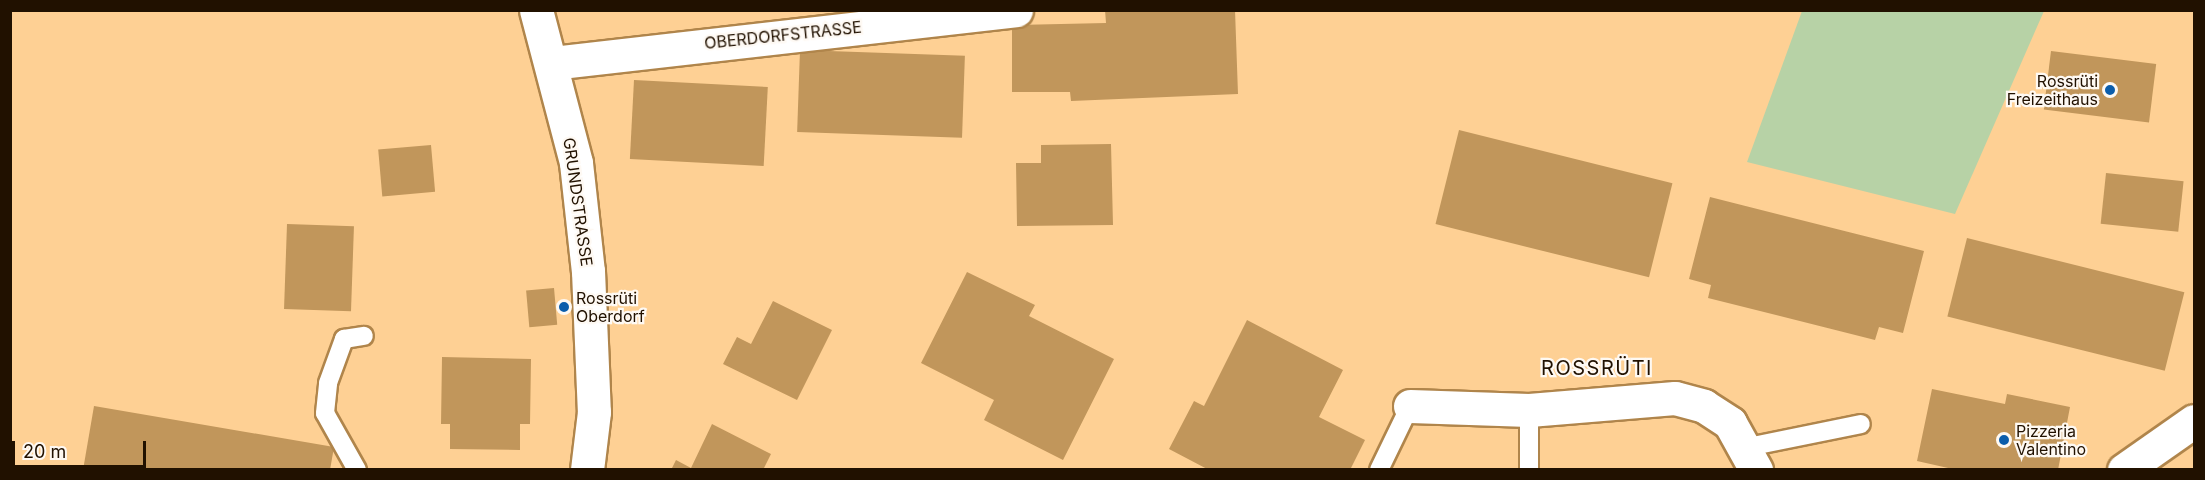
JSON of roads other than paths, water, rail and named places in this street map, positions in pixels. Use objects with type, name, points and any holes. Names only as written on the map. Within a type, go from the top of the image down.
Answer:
[{"type":"street","name":"GRUNDSTRASSE","points":[[536,10],[552,63],[576,163],[588,271],[594,412],[587,470]]},
{"type":"street","name":"OBERDORFSTRASSE","points":[[552,63],[898,17],[1016,10]]},
{"type":"street","points":[[1410,406],[1529,410],[1675,398],[1704,406],[1730,423],[1752,458]]},
{"type":"street","points":[[2124,470],[2194,421]]},
{"type":"lane","points":[[357,470],[325,413],[328,383],[344,339],[364,336]]},
{"type":"lane","points":[[1379,470],[1410,406]]},
{"type":"lane","points":[[1529,410],[1529,470]]},
{"type":"lane","points":[[1752,458],[1861,424]]},
{"type":"place","name":"Rossrüti Freizeithaus","points":[[2110,90]]},
{"type":"place","name":"Rossrüti Oberdorf","points":[[564,307]]},
{"type":"place","name":"Pizzeria Valentino","points":[[2004,440]]},
{"type":"district","name":"ROSSRÜTI","points":[[1597,368]]}]
